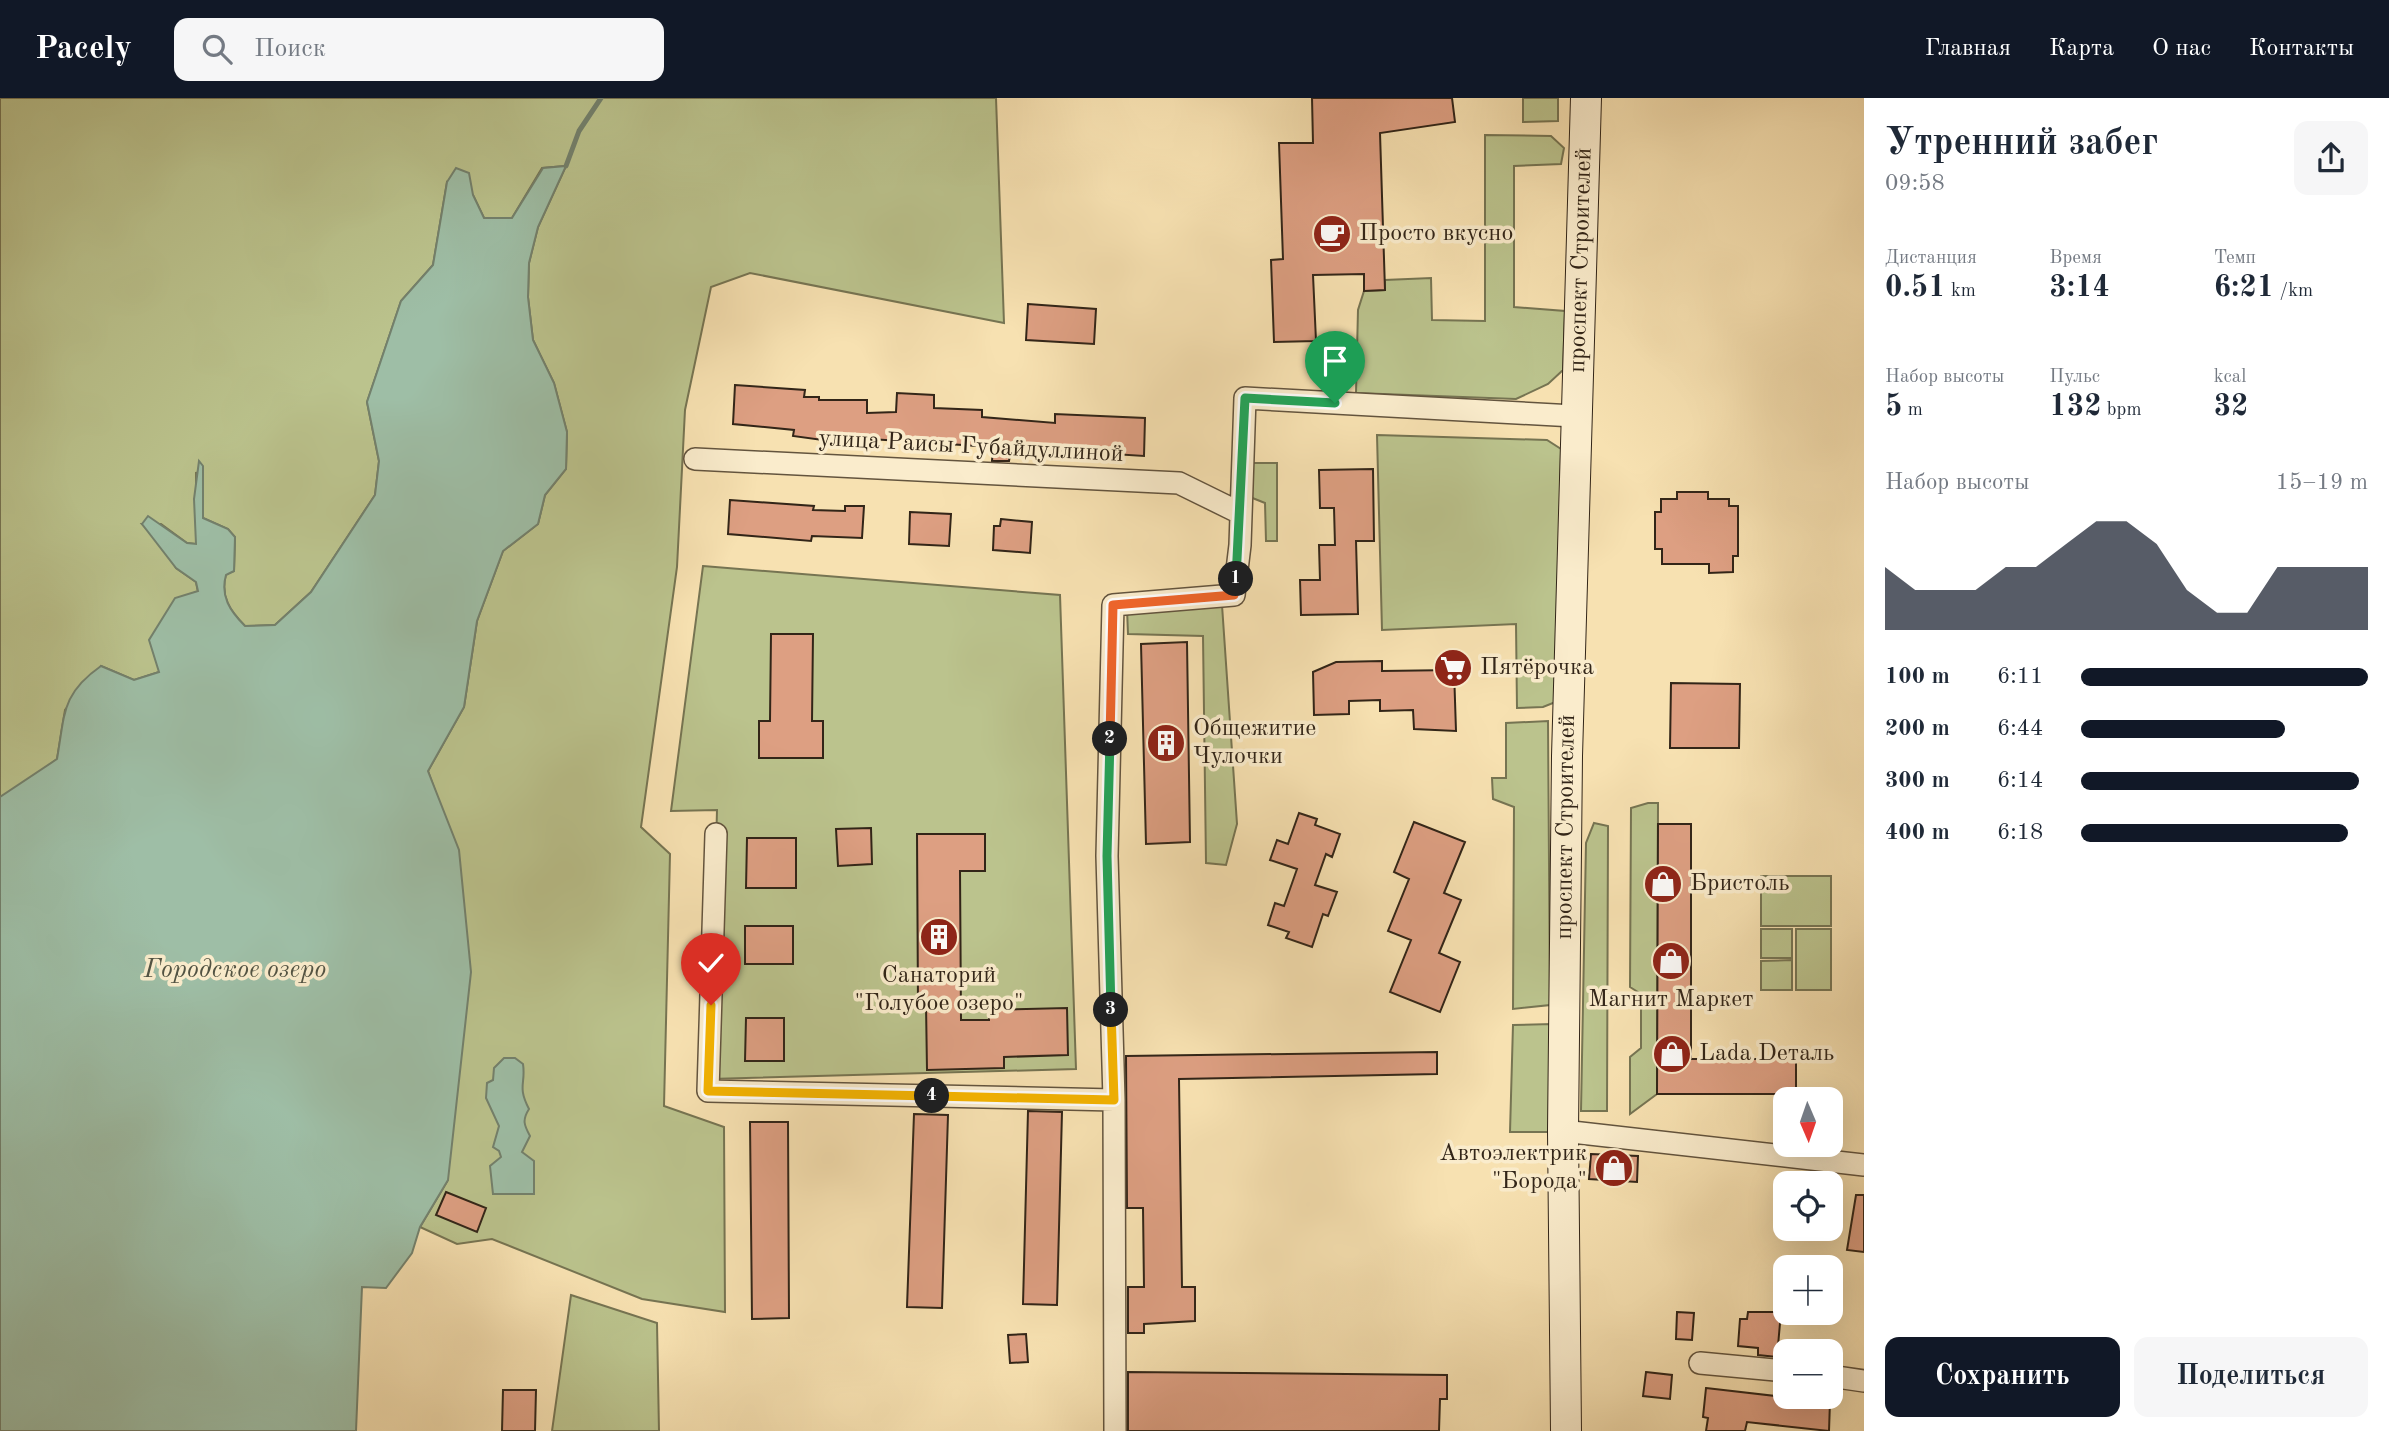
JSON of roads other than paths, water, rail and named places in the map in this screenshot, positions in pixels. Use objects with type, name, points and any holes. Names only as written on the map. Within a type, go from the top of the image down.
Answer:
[{"type":"street","name":"проспект Строителей","points":[[1566,1431],[1563,1131],[1574,416],[1586,98]]},
{"type":"street","points":[[1115,1431],[1114,1100],[1107,856],[1113,605],[1234,595],[1240,545],[1238,512],[1245,398],[1574,416]]},
{"type":"street","name":"улица Раисы Губайдуллиной","points":[[695,459],[1179,483],[1238,512]]},
{"type":"street","points":[[716,834],[708,1091],[1114,1100]]},
{"type":"street","points":[[1563,1131],[1864,1165]]},
{"type":"street","points":[[1700,1363],[1773,1370]]},
{"type":"street","points":[[1843,1378],[1864,1381]]},
{"type":"water","name":"Городское озеро","points":[[566,166],[538,227],[529,263],[528,297],[533,340],[554,383],[567,432],[566,469],[545,495],[538,524],[503,551],[477,621],[464,707],[428,771],[459,850],[471,972],[448,1180],[420,1227],[412,1253],[386,1288],[362,1287],[356,1431],[0,1431],[0,797],[57,759],[67,706],[78,686],[88,676],[101,666],[134,680],[159,672],[149,640],[175,598],[198,591],[196,582],[176,568],[142,524],[148,516],[187,543],[196,544],[194,499],[199,461],[203,466],[203,518],[228,529],[235,537],[234,571],[226,575],[224,590],[231,609],[245,626],[275,625],[311,592],[375,495],[379,461],[367,402],[401,301],[433,265],[447,182],[456,168],[469,173],[473,195],[484,218],[512,218],[543,168]]},
{"type":"water","points":[[504,1058],[515,1058],[523,1064],[523,1090],[529,1109],[525,1122],[530,1136],[522,1152],[534,1161],[534,1194],[493,1194],[490,1166],[501,1157],[499,1151],[493,1147],[499,1126],[486,1098],[487,1083],[493,1080],[494,1068]]},
{"type":"waterway","points":[[566,166],[579,131],[601,98]]},
{"type":"place","name":"Просто вкусно","points":[[1332,234]]},
{"type":"place","name":"Пятёрочка","points":[[1453,668]]},
{"type":"place","name":"Общежитие Чулочки","points":[[1166,743]]},
{"type":"place","name":"Бристоль","points":[[1663,884]]},
{"type":"place","name":"Санаторий \"Голубое озеро\"","points":[[939,937]]},
{"type":"place","name":"Магнит Маркет","points":[[1671,961]]},
{"type":"place","name":"Lada Dеталь","points":[[1672,1054]]},
{"type":"place","name":"Автоэлектрик \"Борода\"","points":[[1614,1168]]}]
